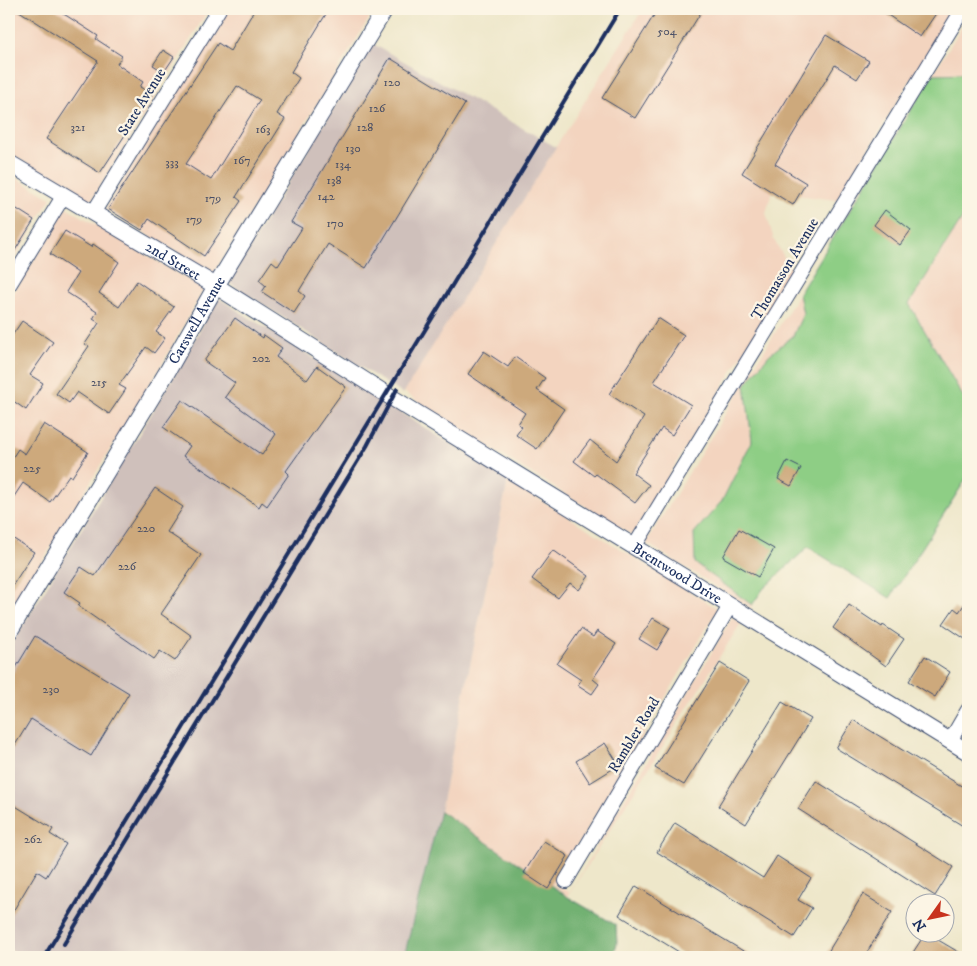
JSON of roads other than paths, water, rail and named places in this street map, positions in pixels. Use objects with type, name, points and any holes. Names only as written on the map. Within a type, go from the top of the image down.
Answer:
[{"type":"street","name":"State Avenue","points":[[93,212],[219,9]]},
{"type":"street","name":"Carswell Avenue","points":[[9,632],[167,372],[216,286],[385,9]]},
{"type":"street","name":"Thomasson Avenue","points":[[634,546],[963,9]]},
{"type":"street","name":"2nd Street","points":[[9,163],[216,286],[386,394]]},
{"type":"street","points":[[9,285],[64,195]]},
{"type":"street","name":"Brentwood Drive","points":[[386,394],[968,752]]},
{"type":"street","name":"Rambler Road","points":[[566,881],[730,606]]},
{"type":"street","points":[[950,741],[968,710]]},
{"type":"railway","points":[[44,957],[620,9]]},
{"type":"railway","points":[[64,944],[367,446],[397,389]]}]
